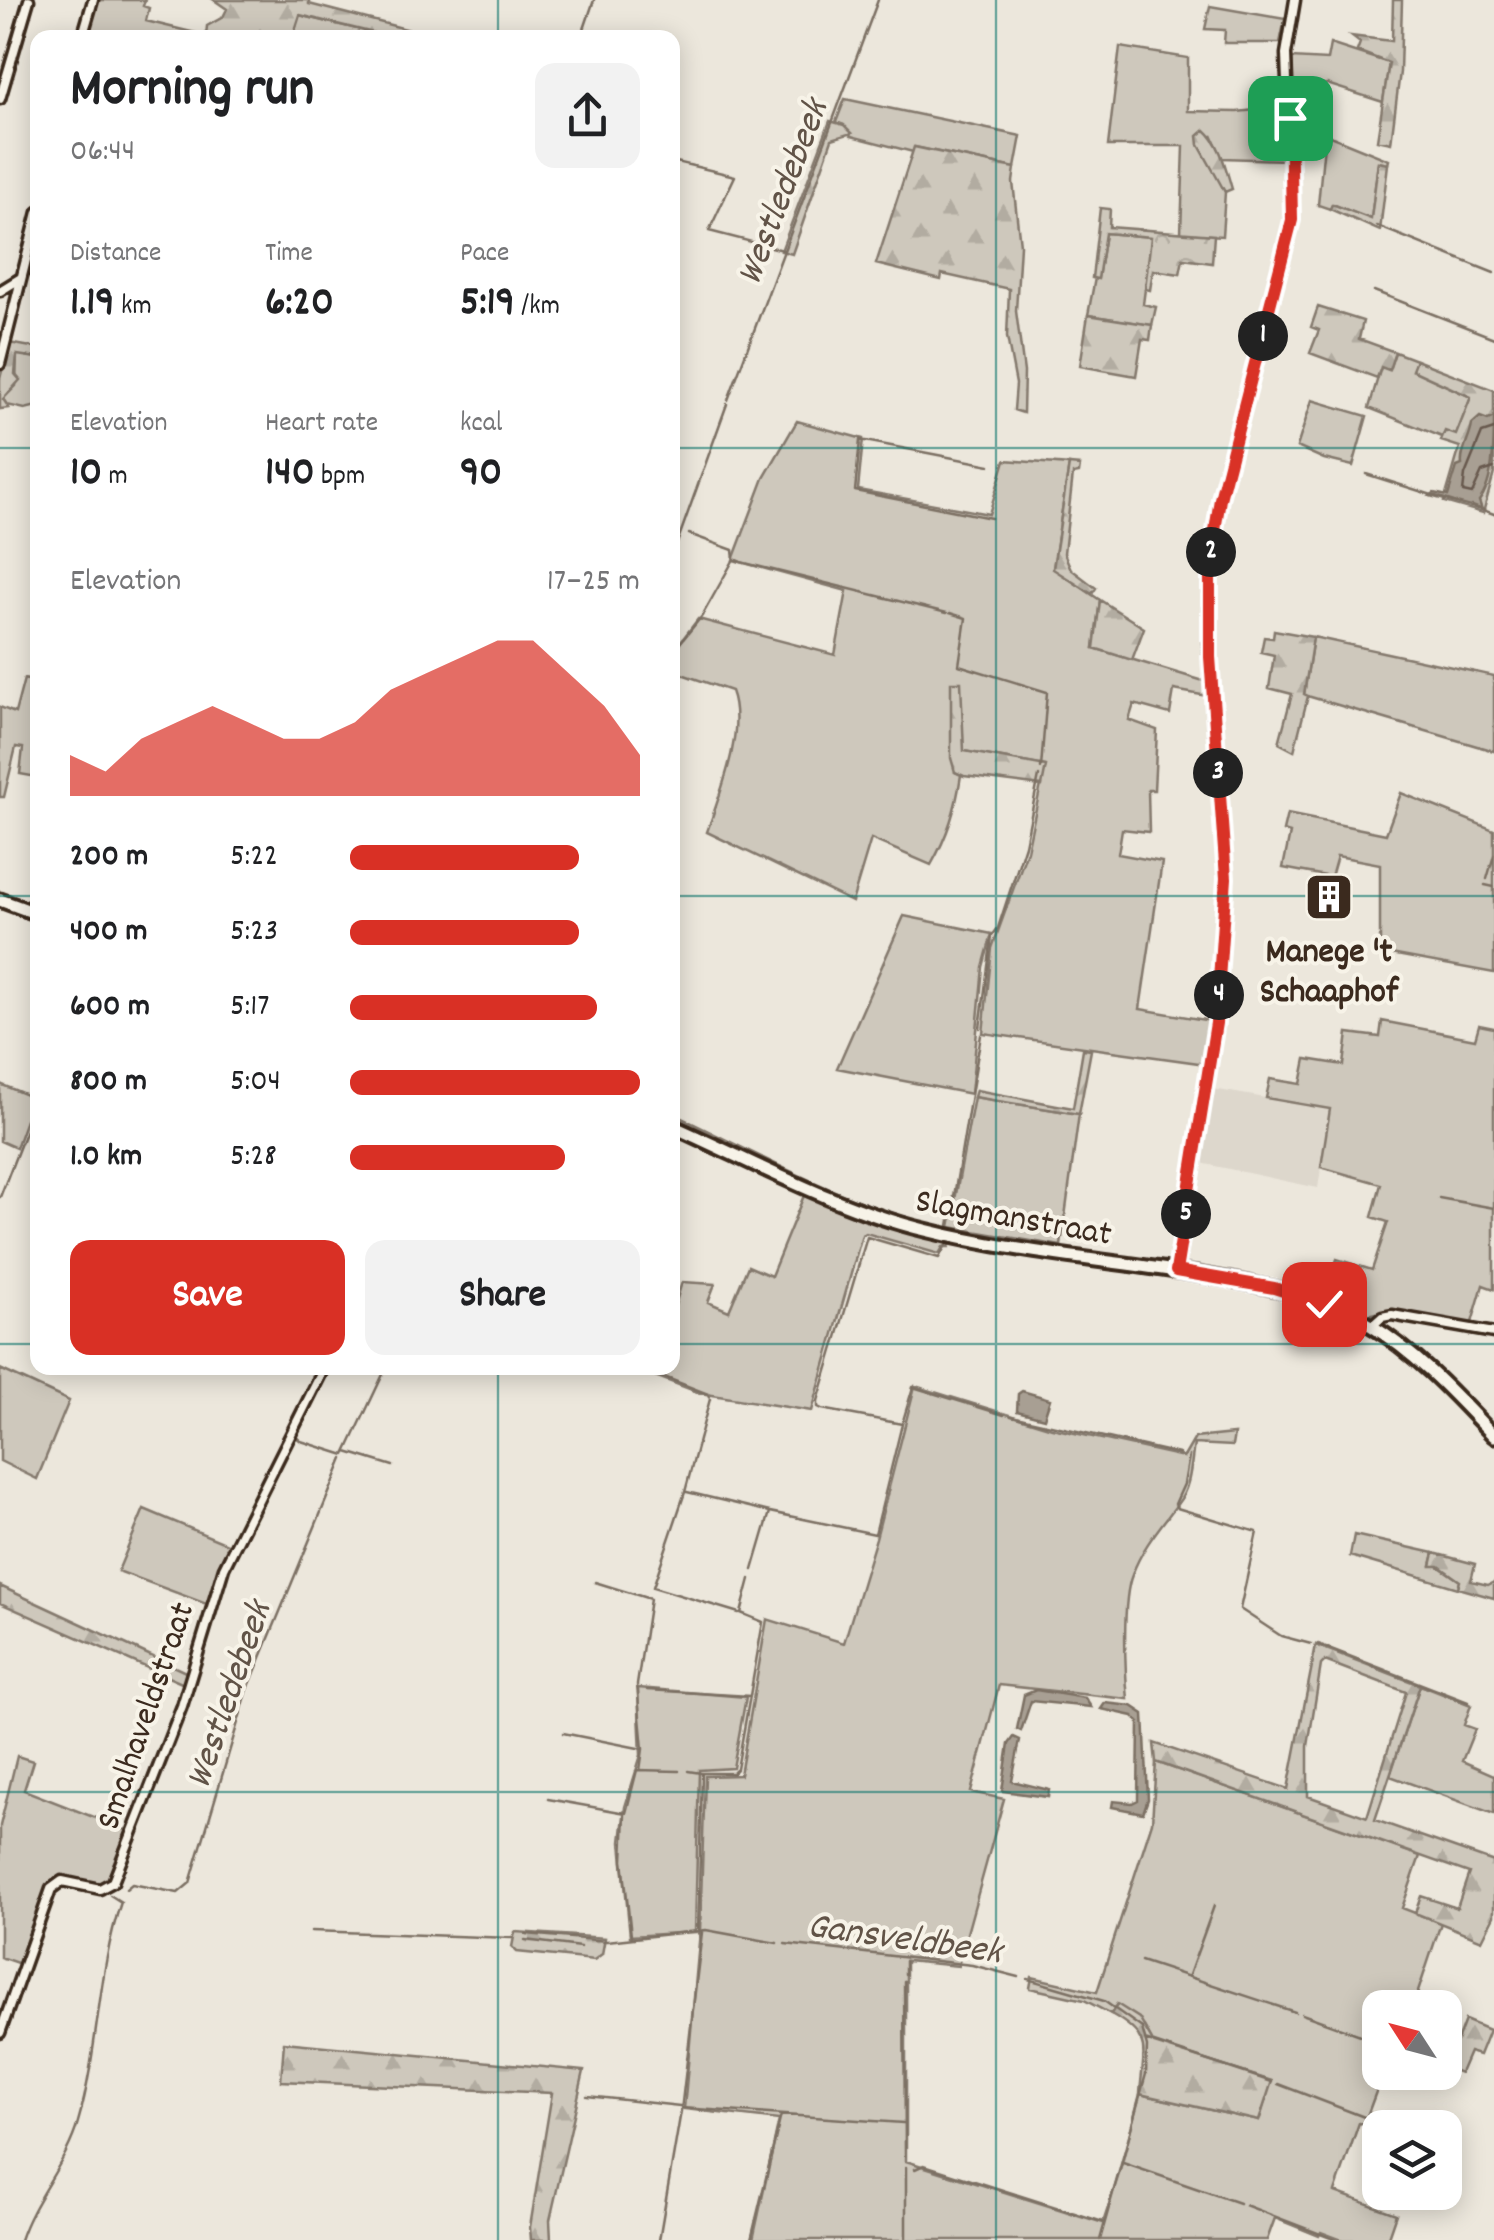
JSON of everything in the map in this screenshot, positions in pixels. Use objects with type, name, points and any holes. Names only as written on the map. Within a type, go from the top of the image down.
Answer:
[{"type":"main road","points":[[0,900],[30,911]]},
{"type":"main road","name":"Slagmanstraat","points":[[680,1130],[854,1207],[906,1225],[1291,1292],[1338,1309],[1372,1326],[1419,1361],[1494,1436]]},
{"type":"street","points":[[0,100],[28,0]]},
{"type":"street","points":[[84,30],[93,0]]},
{"type":"street","points":[[1176,1271],[1216,1023],[1226,878],[1210,657],[1210,562],[1220,499],[1292,220],[1286,54],[1295,0]]},
{"type":"street","points":[[0,364],[30,243]]},
{"type":"street","points":[[0,292],[21,278]]},
{"type":"street","points":[[1372,1326],[1382,1317],[1392,1315],[1494,1334]]},
{"type":"street","name":"Smalhaveldstraat","points":[[0,2032],[54,1884],[66,1881],[100,1889],[112,1882],[182,1706],[224,1568],[320,1375]]},
{"type":"shaded area","points":[[1213,1089],[1330,1109],[1318,1188],[1201,1163]]},
{"type":"green space","points":[[97,0],[145,0],[143,6],[149,8],[146,21],[183,30],[89,30]]},
{"type":"green space","points":[[214,0],[309,0],[309,4],[410,30],[361,30],[300,15],[295,30],[207,30],[227,9]]},
{"type":"green space","points":[[1393,0],[1402,0],[1400,72],[1391,143],[1377,140],[1389,63],[1357,51],[1360,43],[1351,36],[1392,41]]},
{"type":"green space","points":[[1210,6],[1285,19],[1280,43],[1224,43],[1225,30],[1205,29]]},
{"type":"green space","points":[[299,15],[361,30],[295,30]]},
{"type":"green space","points":[[1330,44],[1389,63],[1383,102],[1327,84],[1293,88],[1292,58],[1327,60]]},
{"type":"green space","points":[[1120,47],[1188,58],[1188,111],[1237,112],[1284,107],[1287,160],[1222,158],[1212,135],[1210,160],[1225,192],[1222,236],[1181,233],[1184,146],[1108,146]]},
{"type":"green space","points":[[845,99],[1021,136],[1015,168],[915,147],[913,152],[851,136],[844,125],[836,122]]},
{"type":"green space","points":[[830,121],[844,125],[852,133],[832,139],[792,254],[781,251]]},
{"type":"green space","points":[[1205,130],[1225,165],[1232,189],[1225,192],[1199,145],[1198,136]]},
{"type":"green space","points":[[1325,134],[1389,160],[1388,164],[1378,162],[1371,220],[1333,204],[1330,209],[1318,205]]},
{"type":"green space","points":[[914,147],[1015,168],[1020,245],[1016,311],[1024,372],[1023,413],[1014,410],[1016,384],[1007,337],[1009,289],[942,274],[941,280],[876,264]]},
{"type":"green space","points":[[1378,162],[1388,164],[1380,231],[1330,209],[1332,204],[1371,219]]},
{"type":"green space","points":[[1100,208],[1110,209],[1109,227],[1214,235],[1212,263],[1183,259],[1180,274],[1153,270],[1150,290],[1145,289],[1151,237],[1105,233],[1098,279],[1092,278]]},
{"type":"green space","points":[[1105,233],[1152,237],[1143,304],[1156,307],[1152,325],[1088,315]]},
{"type":"green space","points":[[1318,307],[1363,321],[1359,339],[1395,352],[1389,370],[1381,367],[1377,378],[1310,353],[1319,330],[1311,327]]},
{"type":"green space","points":[[1088,315],[1152,325],[1150,340],[1142,339],[1136,376],[1080,366]]},
{"type":"green space","points":[[9,343],[30,347],[30,357],[17,355],[15,374],[20,380],[3,399],[9,408],[0,409],[0,379]]},
{"type":"green space","points":[[1395,352],[1416,360],[1413,370],[1471,397],[1456,436],[1445,432],[1442,437],[1369,408],[1381,367],[1389,369]]},
{"type":"green space","points":[[17,354],[30,357],[30,408],[7,405],[3,399],[16,386]]},
{"type":"green space","points":[[1416,360],[1494,390],[1494,473],[1483,513],[1444,502],[1460,447],[1441,441],[1445,431],[1456,435],[1471,397],[1412,370]]},
{"type":"green space","points":[[1312,400],[1367,416],[1353,466],[1297,447]]},
{"type":"green space","points":[[797,421],[863,439],[858,490],[989,514],[1005,460],[1069,465],[1053,568],[1100,600],[1094,648],[1207,682],[1207,696],[1174,690],[1170,714],[1134,704],[1129,720],[1157,730],[1154,790],[1148,790],[1149,832],[1122,829],[1118,854],[1162,862],[1140,1009],[1211,1021],[1206,1064],[983,1033],[992,948],[1027,851],[1045,766],[963,751],[955,772],[961,775],[954,811],[931,865],[871,839],[852,902],[707,832],[730,762],[735,707],[731,691],[680,673],[680,643],[698,619],[835,655],[847,591],[733,560],[764,478]]},
{"type":"green space","points":[[1069,465],[1080,466],[1079,473],[1073,474],[1064,553],[1071,569],[1096,588],[1092,594],[1053,569]]},
{"type":"green space","points":[[1100,600],[1144,628],[1132,660],[1094,648]]},
{"type":"green space","points":[[1274,630],[1313,637],[1304,694],[1308,696],[1294,751],[1279,743],[1292,694],[1269,688],[1274,655],[1261,652],[1264,637],[1273,638]]},
{"type":"green space","points":[[1313,637],[1494,676],[1494,751],[1304,695]]},
{"type":"green space","points":[[24,679],[30,680],[30,776],[20,774],[23,748],[16,747],[4,797],[0,797],[0,707],[15,713]]},
{"type":"green space","points":[[951,682],[961,682],[964,751],[1046,766],[1042,786],[955,772],[951,758]]},
{"type":"green space","points":[[1401,793],[1494,830],[1494,973],[1380,952],[1380,864],[1337,856],[1331,877],[1283,868],[1290,833],[1283,831],[1287,814],[1386,834]]},
{"type":"green space","points":[[904,916],[992,934],[983,967],[971,1094],[837,1068]]},
{"type":"green space","points":[[1382,1021],[1475,1039],[1479,1025],[1494,1028],[1494,1289],[1483,1285],[1471,1326],[1385,1311],[1364,1316],[1313,1293],[1320,1267],[1334,1268],[1337,1259],[1372,1270],[1388,1222],[1372,1217],[1381,1184],[1321,1167],[1330,1109],[1266,1098],[1270,1079],[1301,1084],[1306,1059],[1344,1065],[1348,1033],[1380,1037]]},
{"type":"green space","points":[[1083,1049],[1091,1050],[1079,1114],[974,1097],[976,1090],[1073,1108]]},
{"type":"green space","points":[[0,1084],[30,1096],[30,1109],[16,1148],[0,1141]]},
{"type":"green space","points":[[974,1097],[1079,1114],[1061,1246],[950,1227]]},
{"type":"green space","points":[[680,1117],[840,1193],[945,1230],[861,1205],[680,1123]]},
{"type":"green space","points":[[805,1193],[890,1228],[951,1243],[939,1254],[862,1235],[812,1411],[700,1393],[653,1375],[680,1375],[682,1282],[715,1284],[708,1302],[729,1311],[748,1266],[771,1276]]},
{"type":"green space","points":[[0,1369],[69,1401],[37,1479],[0,1461]]},
{"type":"green space","points":[[915,1386],[1052,1428],[1184,1457],[1195,1438],[1234,1434],[1232,1446],[1194,1444],[1186,1490],[1146,1546],[1132,1575],[1126,1617],[1128,1699],[999,1685],[971,1792],[1004,1799],[958,1966],[906,1961],[906,2161],[1103,2223],[1140,2094],[1259,2121],[1271,2081],[1154,2044],[1144,2026],[1116,2005],[1111,2014],[1084,2000],[1030,1988],[1032,1977],[1097,1992],[1152,1822],[1156,1762],[1420,1856],[1402,1908],[1441,1923],[1419,1990],[1362,1990],[1362,2090],[1377,2090],[1369,2110],[1362,2110],[1362,2124],[1359,2123],[1335,2192],[1362,2202],[1362,2210],[1396,2214],[1387,2240],[1342,2240],[1321,2232],[1319,2236],[1275,2218],[1267,2240],[753,2240],[779,2120],[684,2109],[700,1931],[705,1776],[740,1775],[767,1619],[844,1643]]},
{"type":"green space","points":[[144,1509],[232,1546],[209,1605],[118,1571]]},
{"type":"green space","points":[[1354,1535],[1434,1553],[1431,1565],[1460,1581],[1458,1588],[1350,1556]]},
{"type":"green space","points":[[1434,1553],[1475,1564],[1471,1581],[1488,1585],[1494,1582],[1494,1598],[1458,1588],[1460,1581],[1439,1566],[1431,1566]]},
{"type":"green space","points":[[0,1586],[190,1674],[186,1687],[193,1689],[184,1717],[175,1715],[184,1684],[0,1603]]},
{"type":"green space","points":[[1316,1645],[1420,1685],[1375,1820],[1494,1862],[1494,1916],[1482,1940],[1415,1913],[1421,1896],[1457,1908],[1469,1873],[1156,1762],[1154,1743],[1288,1789]],"holes":[[[1325,1661],[1406,1692],[1367,1817],[1308,1796],[1308,1746],[1321,1665]]]},
{"type":"green space","points":[[1420,1685],[1471,1705],[1464,1725],[1475,1729],[1462,1761],[1494,1775],[1494,1814],[1390,1776]]},
{"type":"green space","points":[[638,1688],[746,1697],[733,1768],[699,1770],[695,1932],[630,1936],[621,1842],[625,1807],[641,1755]]},
{"type":"green space","points":[[17,1756],[33,1761],[24,1790],[129,1831],[110,1882],[65,1879],[50,1883],[20,1964],[0,1957],[0,1826]]},
{"type":"green space","points":[[515,1932],[605,1938],[602,1954],[594,1960],[517,1952],[512,1947]]},
{"type":"green space","points":[[1117,2004],[1139,2018],[1154,2044],[1272,2081],[1259,2121],[1140,2094],[1143,2047],[1134,2030],[1111,2014]]},
{"type":"green space","points":[[1465,2020],[1489,2030],[1479,2055],[1469,2052],[1462,2068]]},
{"type":"green space","points":[[284,2042],[584,2071],[550,2220],[551,2240],[531,2240],[530,2227],[552,2093],[281,2081]]},
{"type":"water","points":[[1480,417],[1494,417],[1490,473],[1479,501],[1482,510],[1430,496],[1448,496],[1457,467],[1462,465],[1472,424]]},
{"type":"water","points":[[1022,1391],[1050,1399],[1044,1418],[1017,1411],[1018,1394]]},
{"type":"water","points":[[1036,1690],[1085,1698],[1091,1707],[1031,1701],[1021,1731],[1017,1729],[1024,1695]]},
{"type":"water","points":[[1105,1703],[1132,1706],[1144,1714],[1148,1799],[1143,1813],[1112,1807],[1113,1801],[1138,1800],[1139,1722],[1133,1716],[1101,1709]]},
{"type":"water","points":[[1014,1737],[1020,1740],[1012,1781],[1049,1790],[1048,1797],[1002,1791],[1009,1744]]},
{"type":"waterway","points":[[584,30],[594,0]]},
{"type":"waterway","name":"Westledebeek","points":[[728,400],[878,0]]},
{"type":"waterway","points":[[680,163],[735,176],[709,231],[783,250]]},
{"type":"waterway","points":[[1377,226],[1494,273]]},
{"type":"waterway","points":[[1374,291],[1494,338]]},
{"type":"waterway","name":"Westledebeek","points":[[680,535],[727,404]]},
{"type":"waterway","points":[[990,465],[860,440],[855,491],[991,518]]},
{"type":"waterway","points":[[1366,474],[1454,502]]},
{"type":"waterway","points":[[1472,506],[1494,514]]},
{"type":"waterway","name":"Gansveldbeek","points":[[689,534],[733,550],[734,559],[741,562],[947,613]]},
{"type":"waterway","points":[[680,643],[702,616],[734,559]]},
{"type":"waterway","name":"Gansveldbeek","points":[[950,613],[966,618],[959,665],[1047,692],[1041,768]]},
{"type":"waterway","name":"Gansveldbeek","points":[[980,1028],[992,936],[1025,845],[1039,776]]},
{"type":"waterway","points":[[1487,879],[1494,855]]},
{"type":"waterway","points":[[1485,885],[1494,887]]},
{"type":"waterway","name":"Gansveldbeek","points":[[949,1226],[981,1035]]},
{"type":"waterway","points":[[0,1197],[30,1120]]},
{"type":"waterway","points":[[1439,1198],[1494,1208]]},
{"type":"waterway","name":"Gansveldbeek","points":[[753,1570],[770,1512],[875,1534],[902,1424],[822,1409],[818,1401],[867,1237],[939,1258],[946,1245]]},
{"type":"waterway","name":"Westledebeek","points":[[295,1436],[345,1455],[383,1375]]},
{"type":"waterway","points":[[659,1375],[708,1394],[710,1399],[685,1492],[653,1587],[739,1613]]},
{"type":"waterway","points":[[902,1424],[913,1387],[1004,1415]]},
{"type":"waterway","points":[[1011,1416],[1179,1454]]},
{"type":"waterway","points":[[347,1452],[393,1466]]},
{"type":"waterway","points":[[1189,1456],[1177,1508],[1257,1532],[1240,1609],[1281,1636],[1311,1644]]},
{"type":"waterway","name":"Westledebeek","points":[[126,1889],[132,1884],[178,1893],[190,1883],[248,1689],[343,1459]]},
{"type":"waterway","points":[[687,1492],[770,1512]]},
{"type":"waterway","name":"Gansveldbeek","points":[[698,1933],[702,1773],[733,1773],[737,1769],[763,1622],[741,1613],[750,1579]]},
{"type":"waterway","points":[[595,1582],[650,1599],[637,1685],[643,1749]]},
{"type":"waterway","points":[[1318,1644],[1468,1702]]},
{"type":"waterway","points":[[647,1690],[750,1696]]},
{"type":"waterway","points":[[563,1733],[643,1749],[640,1770]]},
{"type":"waterway","points":[[548,1799],[626,1813],[637,1770],[679,1771]]},
{"type":"waterway","points":[[688,1771],[701,1773]]},
{"type":"waterway","points":[[625,1814],[623,1861],[631,1936]]},
{"type":"waterway","points":[[60,1886],[104,1894]]},
{"type":"waterway","name":"Westledebeek","points":[[20,2240],[78,2122],[107,1956],[121,1902],[110,1895]]},
{"type":"waterway","points":[[1189,1975],[1214,1906]]},
{"type":"waterway","name":"Gansveldbeek","points":[[526,1934],[607,1941],[706,1930],[777,1943]]},
{"type":"waterway","points":[[311,1931],[512,1938]]},
{"type":"waterway","points":[[659,2240],[681,2111],[702,1932]]},
{"type":"waterway","points":[[525,1940],[580,1947]]},
{"type":"waterway","name":"Gansveldbeek","points":[[785,1944],[972,1965],[1019,1977]]},
{"type":"waterway","points":[[905,1961],[905,1974]]},
{"type":"waterway","points":[[1141,1961],[1295,2012]]},
{"type":"waterway","points":[[25,1975],[29,1962]]},
{"type":"waterway","name":"Gansveldbeek","points":[[1028,1979],[1104,2001],[1142,2028],[1147,2047],[1146,2074],[1100,2240]]},
{"type":"waterway","points":[[904,1981],[905,2156]]},
{"type":"waterway","points":[[1302,2014],[1362,2036]]},
{"type":"waterway","points":[[1145,2040],[1272,2082]]},
{"type":"waterway","points":[[1278,2084],[1362,2116]]},
{"type":"waterway","points":[[587,2096],[680,2106]]},
{"type":"waterway","points":[[681,2108],[903,2123]]},
{"type":"waterway","points":[[751,2240],[781,2115]]},
{"type":"waterway","points":[[1123,2163],[1239,2203]]},
{"type":"waterway","points":[[915,2169],[924,2165],[1103,2222]]},
{"type":"waterway","points":[[906,2167],[906,2240]]},
{"type":"waterway","points":[[1245,2205],[1336,2240]]},
{"type":"place","name":"Manege 't Schaaphof","points":[[1329,897]]},
{"type":"route","points":[[1290,118],[1292,220],[1220,499],[1210,562],[1210,657],[1226,878],[1216,1023],[1176,1271],[1274,1288],[1324,1304]]}]
